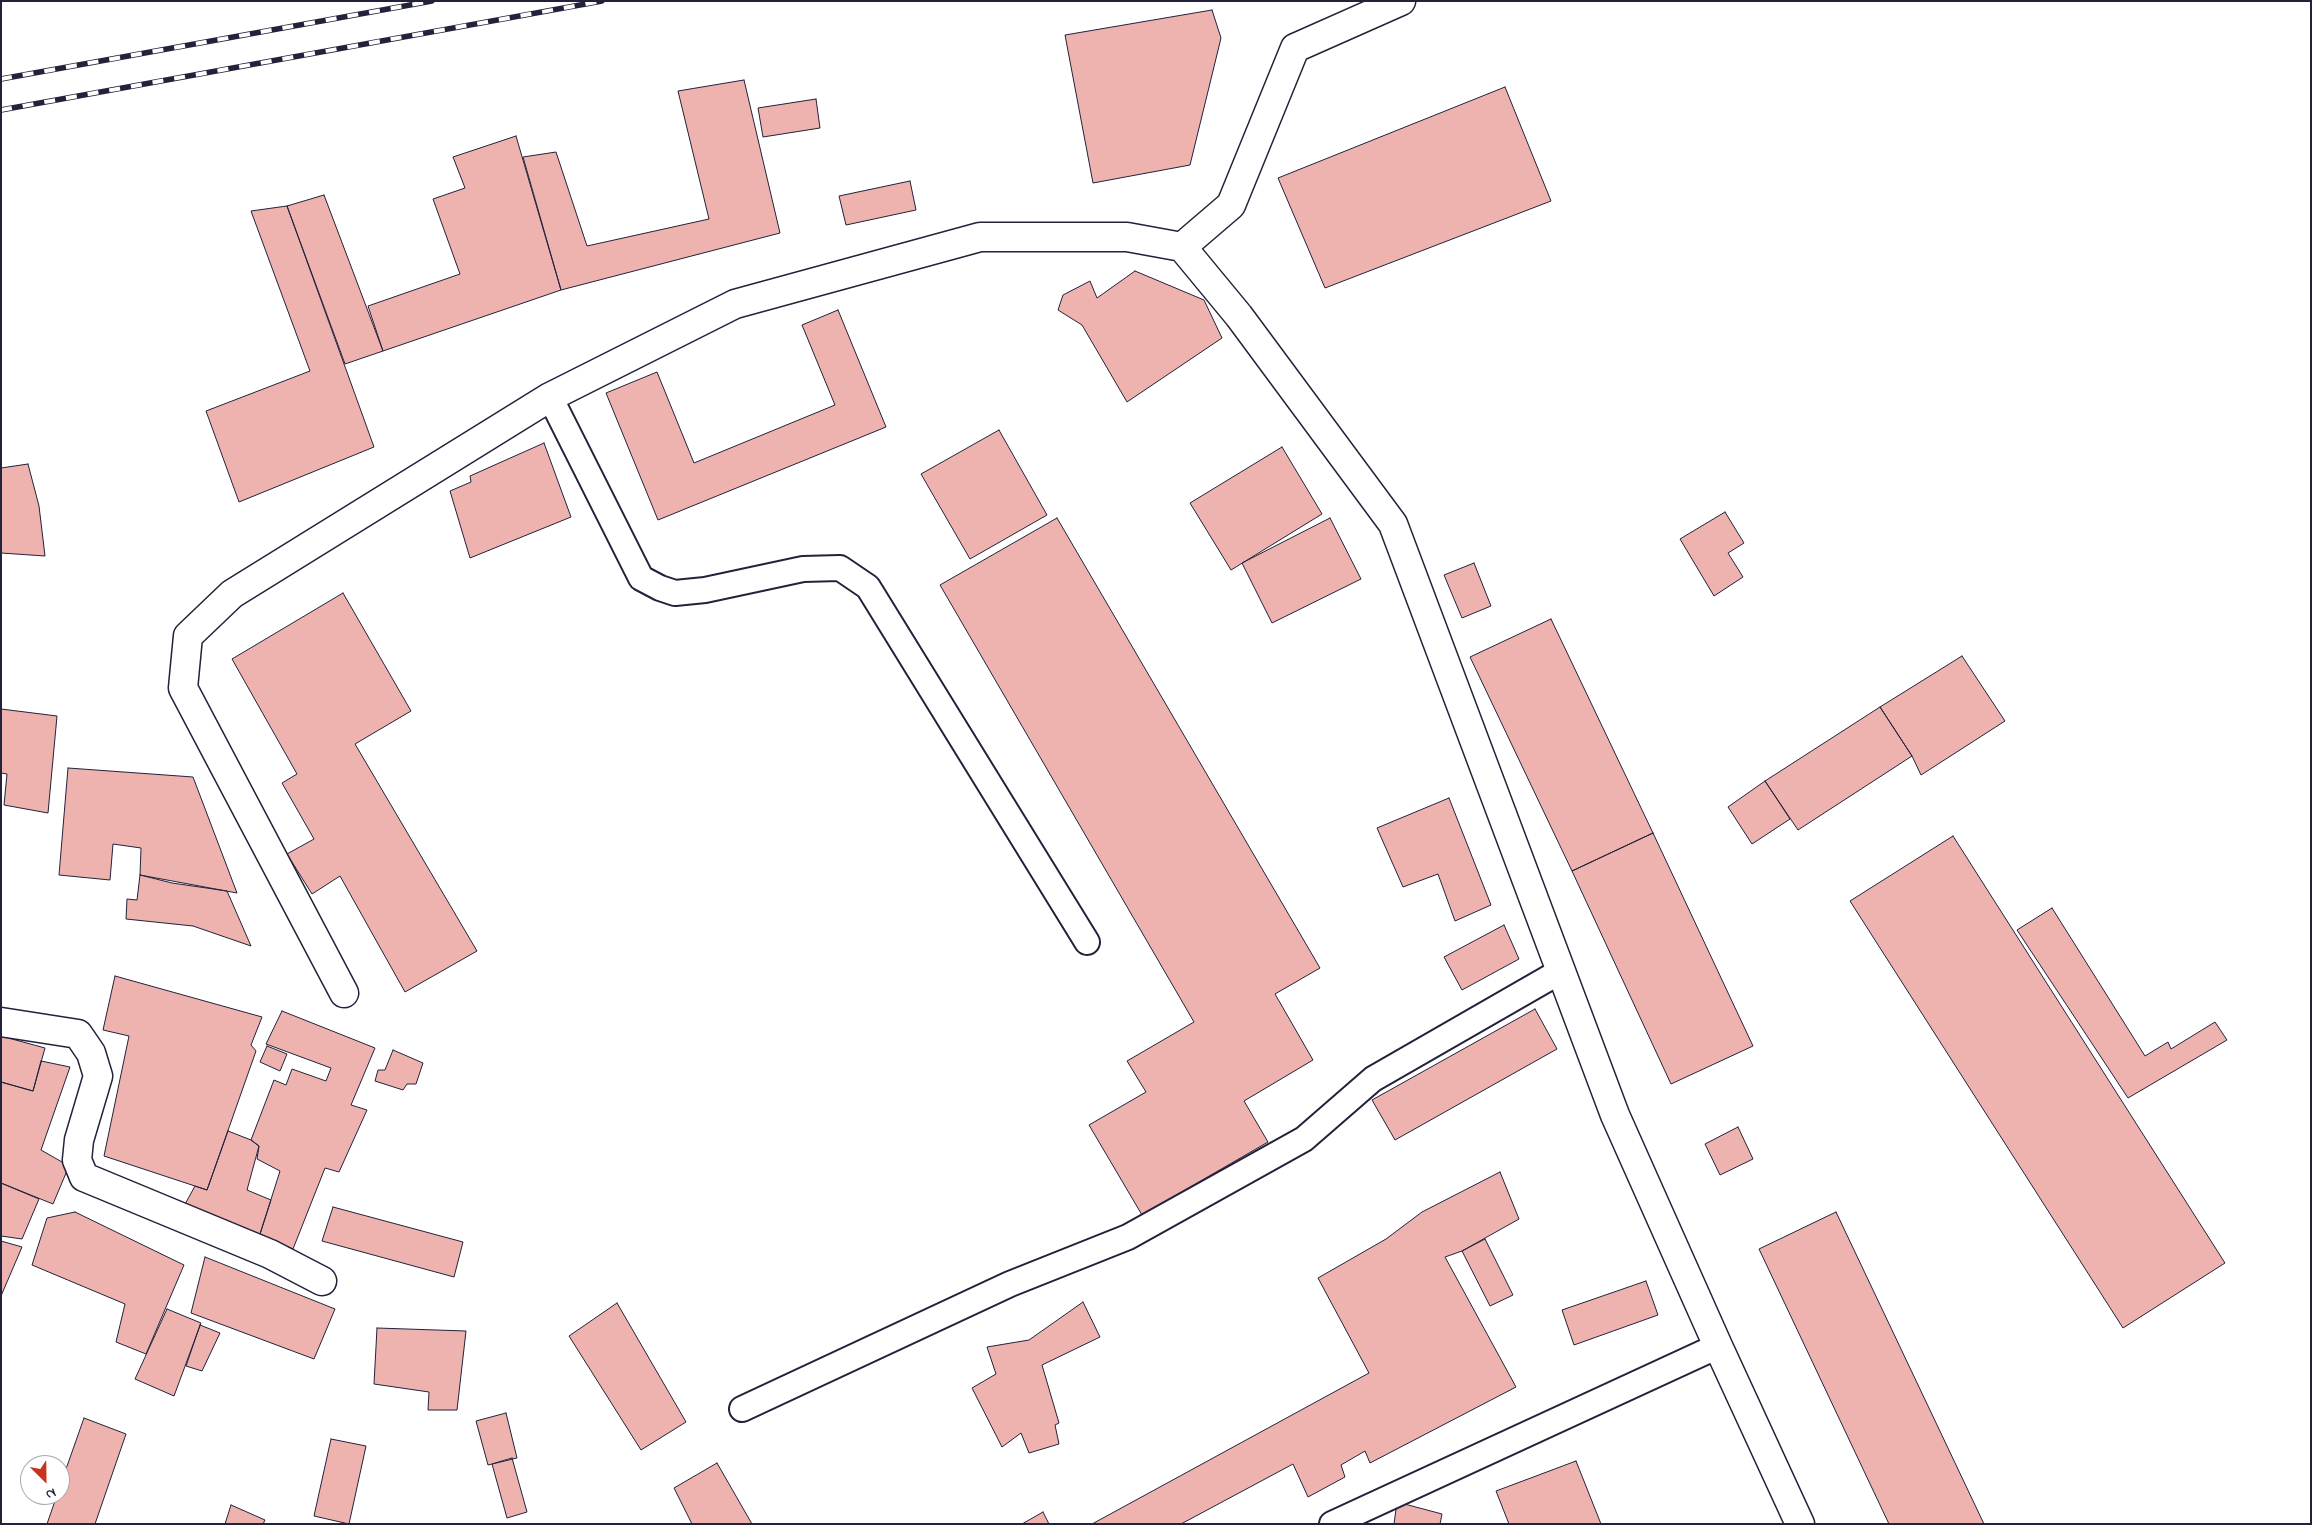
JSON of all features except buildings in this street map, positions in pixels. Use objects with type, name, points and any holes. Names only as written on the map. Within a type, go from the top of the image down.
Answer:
[{"type":"street","points":[[1182,248],[1232,205],[1295,48],[1402,1]]},
{"type":"street","points":[[344,993],[183,688],[188,636],[232,594],[550,397],[735,304],[980,236],[1127,237],[1182,248],[1238,316],[1393,524],[1615,1115],[1800,1524]]},
{"type":"street","points":[[1,1022],[78,1034],[91,1053],[98,1076],[79,1140],[77,1160],[84,1176],[270,1254],[322,1281]]},
{"type":"lane","points":[[550,397],[641,578],[676,594],[705,590],[803,569],[840,568],[868,587],[1087,942]]},
{"type":"lane","points":[[742,1409],[1010,1284],[1128,1237],[1304,1140],[1373,1080],[1561,971]]},
{"type":"lane","points":[[1332,1524],[1718,1346]]},
{"type":"railway","points":[[1,79],[432,1]]},
{"type":"railway","points":[[1,110],[602,1]]}]
